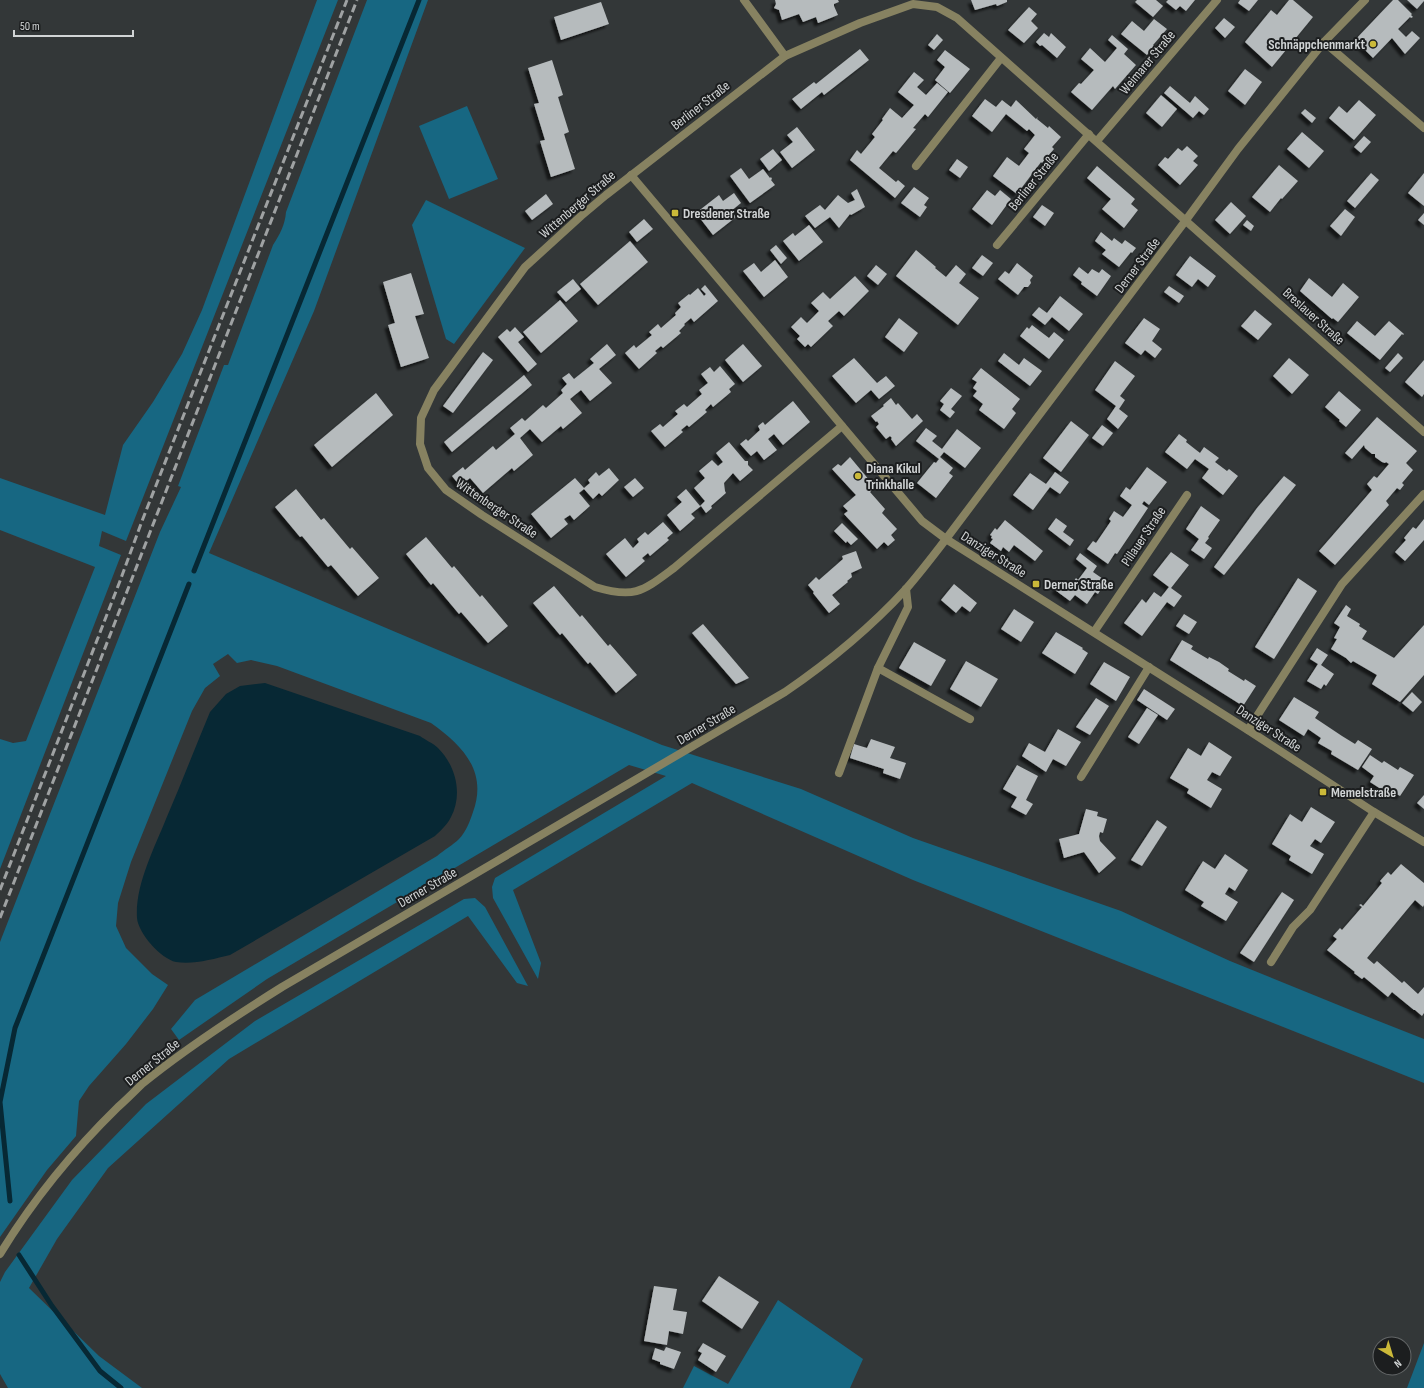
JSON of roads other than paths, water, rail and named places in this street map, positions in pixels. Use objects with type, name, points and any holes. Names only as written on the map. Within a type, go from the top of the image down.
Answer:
[{"type":"street","points":[[744,0],[785,56]]},
{"type":"street","name":"Weimarer Straße","points":[[1097,141],[1217,0]]},
{"type":"street","name":"Derner Straße","points":[[0,1254],[22,1220],[81,1145],[141,1085],[184,1051],[282,987],[785,692],[848,645],[906,588],[946,539],[1238,149],[1324,42],[1365,0]]},
{"type":"street","name":"Berliner Straße","points":[[631,175],[785,56],[860,23],[913,4],[937,7],[957,18],[1186,220]]},
{"type":"street","points":[[1324,42],[1424,128]]},
{"type":"street","points":[[916,166],[1001,58]]},
{"type":"street","name":"Berliner Straße","points":[[997,246],[1089,134]]},
{"type":"street","points":[[631,175],[922,521],[946,539]]},
{"type":"street","name":"Wittenberger Straße","points":[[631,175],[581,216],[525,268],[434,390],[421,418],[420,444],[428,468],[446,490],[488,519],[595,587],[609,592],[636,592],[647,588],[674,568],[842,426]]},
{"type":"street","name":"Breslauer Straße","points":[[1186,220],[1424,432]]},
{"type":"street","points":[[1248,730],[1342,584],[1424,494]]},
{"type":"street","name":"Pillauer Straße","points":[[1094,632],[1186,495]]},
{"type":"street","name":"Danziger Straße","points":[[946,539],[1248,730],[1374,812],[1424,842]]},
{"type":"street","points":[[838,773],[878,668],[908,607],[906,588]]},
{"type":"street","points":[[1081,777],[1149,667]]},
{"type":"street","points":[[878,668],[970,719]]},
{"type":"street","points":[[1271,962],[1293,927],[1310,910],[1374,812]]},
{"type":"waterway","points":[[194,571],[419,0]]},
{"type":"waterway","points":[[10,1201],[0,1102],[15,1028],[189,584]]},
{"type":"waterway","points":[[19,1255],[52,1306],[100,1371],[121,1388]]},
{"type":"railway","points":[[0,890],[142,521],[347,0]]},
{"type":"railway","points":[[0,918],[357,0]]},
{"type":"place","name":"Schnäppchenmarkt","points":[[1373,44]]},
{"type":"place","name":"Dresdener Straße","points":[[675,213]]},
{"type":"place","name":"Diana Kikul Trinkhalle","points":[[858,476]]},
{"type":"place","name":"Derner Straße","points":[[1036,584]]},
{"type":"place","name":"Memelstraße","points":[[1323,792]]}]
